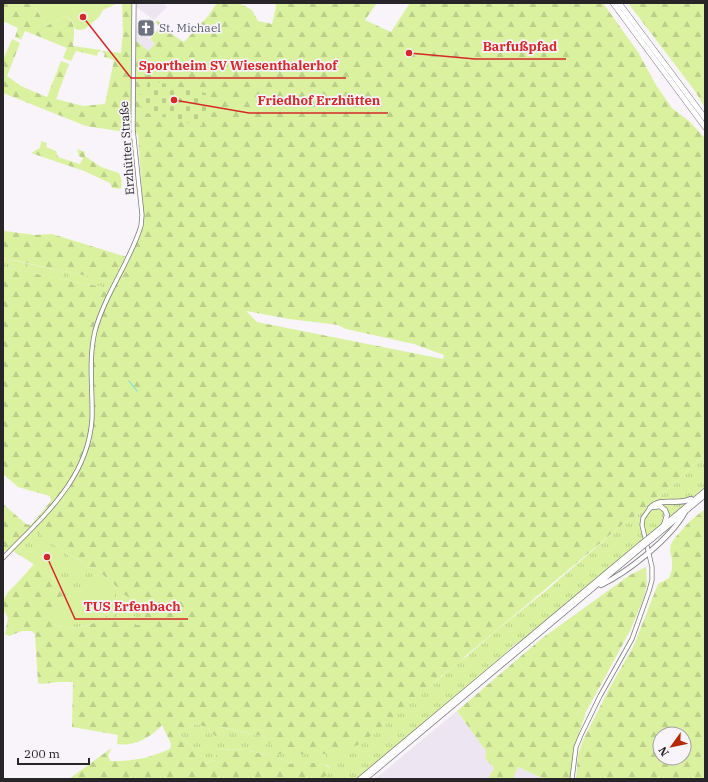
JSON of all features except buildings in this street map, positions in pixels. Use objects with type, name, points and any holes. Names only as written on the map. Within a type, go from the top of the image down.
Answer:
[{"type":"highway","points":[[613,3],[705,126]]},
{"type":"highway","points":[[619,3],[705,118]]},
{"type":"highway","points":[[365,779],[594,588],[663,526],[705,491]]},
{"type":"highway","points":[[651,538],[705,495]]},
{"type":"highway","points":[[650,508],[658,502],[682,502],[697,498]]},
{"type":"highway","points":[[650,508],[660,506],[665,510],[667,515],[663,526]]},
{"type":"highway","points":[[594,588],[621,573],[650,552],[682,518],[685,512]]},
{"type":"highway","points":[[360,779],[642,546]]},
{"type":"street","name":"Erzhütter Straße","points":[[3,558],[33,527],[72,482],[80,466],[86,451],[91,426],[91,368],[95,333],[109,296],[141,226],[142,219],[134,129],[134,3]]},
{"type":"street","points":[[572,779],[575,752],[581,735],[593,708],[632,639],[645,605],[652,577],[652,567],[650,552],[642,525],[650,508]]},
{"type":"shaded area","points":[[136,3],[163,3],[167,7],[154,20],[136,7]]},
{"type":"shaded area","points":[[136,27],[155,44],[148,52],[136,40]]},
{"type":"shaded area","points":[[457,711],[486,751],[485,758],[494,768],[488,779],[375,779]]},
{"type":"shaded area","points":[[518,767],[544,779],[513,779]]},
{"type":"green space","points":[[3,3],[33,3],[46,26],[66,16],[70,19],[73,25],[73,46],[101,50],[98,52],[97,56],[76,51],[71,61],[63,58],[67,48],[25,31],[21,40],[15,37],[18,28],[3,21]]},
{"type":"green space","points":[[33,3],[118,3],[103,10],[99,17],[85,29],[78,30],[74,28],[70,18],[66,16],[46,26]]},
{"type":"green space","points":[[122,3],[132,3],[132,37],[148,51],[155,44],[150,39],[160,27],[155,22],[157,20],[173,35],[184,42],[208,16],[217,3],[239,3],[252,10],[258,21],[272,24],[276,7],[275,3],[377,3],[365,20],[391,32],[410,3],[603,3],[638,52],[656,85],[672,108],[689,121],[705,138],[705,454],[673,485],[638,514],[623,524],[362,743],[346,750],[336,762],[327,760],[327,754],[278,754],[278,757],[290,764],[316,763],[325,765],[333,770],[322,779],[69,779],[110,749],[111,750],[108,755],[110,761],[127,761],[140,759],[170,749],[171,744],[162,725],[148,737],[123,745],[117,744],[118,735],[72,727],[73,682],[38,683],[35,634],[32,631],[22,631],[9,636],[5,634],[8,618],[3,609],[4,599],[8,592],[34,564],[56,581],[64,593],[56,604],[54,613],[57,626],[78,627],[89,625],[106,616],[113,608],[116,599],[117,587],[94,567],[87,568],[76,558],[68,555],[39,534],[33,527],[10,549],[3,552],[3,504],[26,524],[31,525],[51,501],[50,496],[18,487],[3,474],[3,267],[112,289],[115,282],[3,258],[3,229],[5,231],[34,235],[52,234],[130,258],[139,238],[144,221],[138,134],[86,126],[3,93],[3,60],[12,39],[20,43],[7,76],[21,86],[47,97],[61,61],[69,64],[56,99],[83,106],[105,104],[114,60],[104,57],[105,53],[102,52],[121,53],[123,31]],"holes":[[[246,311],[289,319],[338,325],[346,329],[414,344],[444,355],[443,359],[257,322]],[[123,594],[144,606],[145,625],[136,625],[135,616],[111,619],[121,602]],[[195,724],[207,727],[215,736],[218,736],[221,727],[262,736],[275,748],[266,755],[248,750],[216,749],[216,760],[206,763],[178,733]]]},
{"type":"green space","points":[[628,3],[705,3],[705,108],[695,91]]},
{"type":"green space","points":[[148,80],[210,94],[202,126],[143,112],[137,95],[146,94]]},
{"type":"green space","points":[[41,141],[47,143],[46,147],[56,151],[58,157],[80,164],[83,158],[79,156],[77,149],[85,152],[85,156],[101,167],[119,173],[122,181],[121,189],[112,188],[110,183],[84,171],[31,153],[40,148]]},
{"type":"green space","points":[[3,258],[29,264],[27,272],[3,267]]},
{"type":"green space","points":[[29,264],[64,271],[62,279],[27,272]]},
{"type":"green space","points":[[64,271],[116,282],[112,289],[62,279]]},
{"type":"green space","points":[[705,454],[705,487],[357,779],[313,779],[330,767],[326,765],[307,763],[290,764],[278,757],[278,754],[327,754],[337,759],[346,750],[440,678],[547,590],[623,524],[638,514],[673,485]]},
{"type":"green space","points":[[705,509],[705,779],[576,779],[578,755],[583,740],[609,689],[634,645],[658,584],[669,578],[672,570],[670,550],[674,539],[690,521]]},
{"type":"green space","points":[[33,527],[40,534],[68,555],[76,558],[87,568],[94,567],[117,587],[116,599],[113,608],[106,616],[89,625],[78,627],[57,626],[54,613],[56,604],[64,593],[55,580],[11,550]]},
{"type":"green space","points":[[41,538],[67,558],[54,576],[27,557]]},
{"type":"green space","points":[[75,560],[86,569],[77,579],[67,570]]},
{"type":"green space","points":[[646,567],[647,583],[644,597],[630,631],[586,712],[574,749],[570,779],[544,779],[518,767],[513,779],[488,779],[494,768],[485,758],[486,751],[457,711],[541,639],[630,575]]},
{"type":"green space","points":[[100,579],[105,581],[113,590],[114,598],[109,606],[80,623],[72,624],[64,621],[59,615],[58,606],[60,602],[67,595],[79,588]]},
{"type":"green space","points":[[123,593],[144,606],[146,625],[136,626],[135,616],[111,619],[121,602]]},
{"type":"green space","points":[[195,724],[207,727],[215,736],[218,736],[220,727],[262,736],[276,748],[266,755],[248,750],[216,749],[216,760],[205,763],[178,733]]},
{"type":"waterway","points":[[129,381],[137,391]]},
{"type":"place","name":"Sportheim SV Wiesenthalerhof","points":[[83,17]]},
{"type":"place","name":"St. Michael","points":[[146,28]]},
{"type":"place","name":"Barfußpfad","points":[[409,53]]},
{"type":"place","name":"Friedhof Erzhütten","points":[[174,100]]},
{"type":"place","name":"TUS Erfenbach","points":[[47,557]]}]
